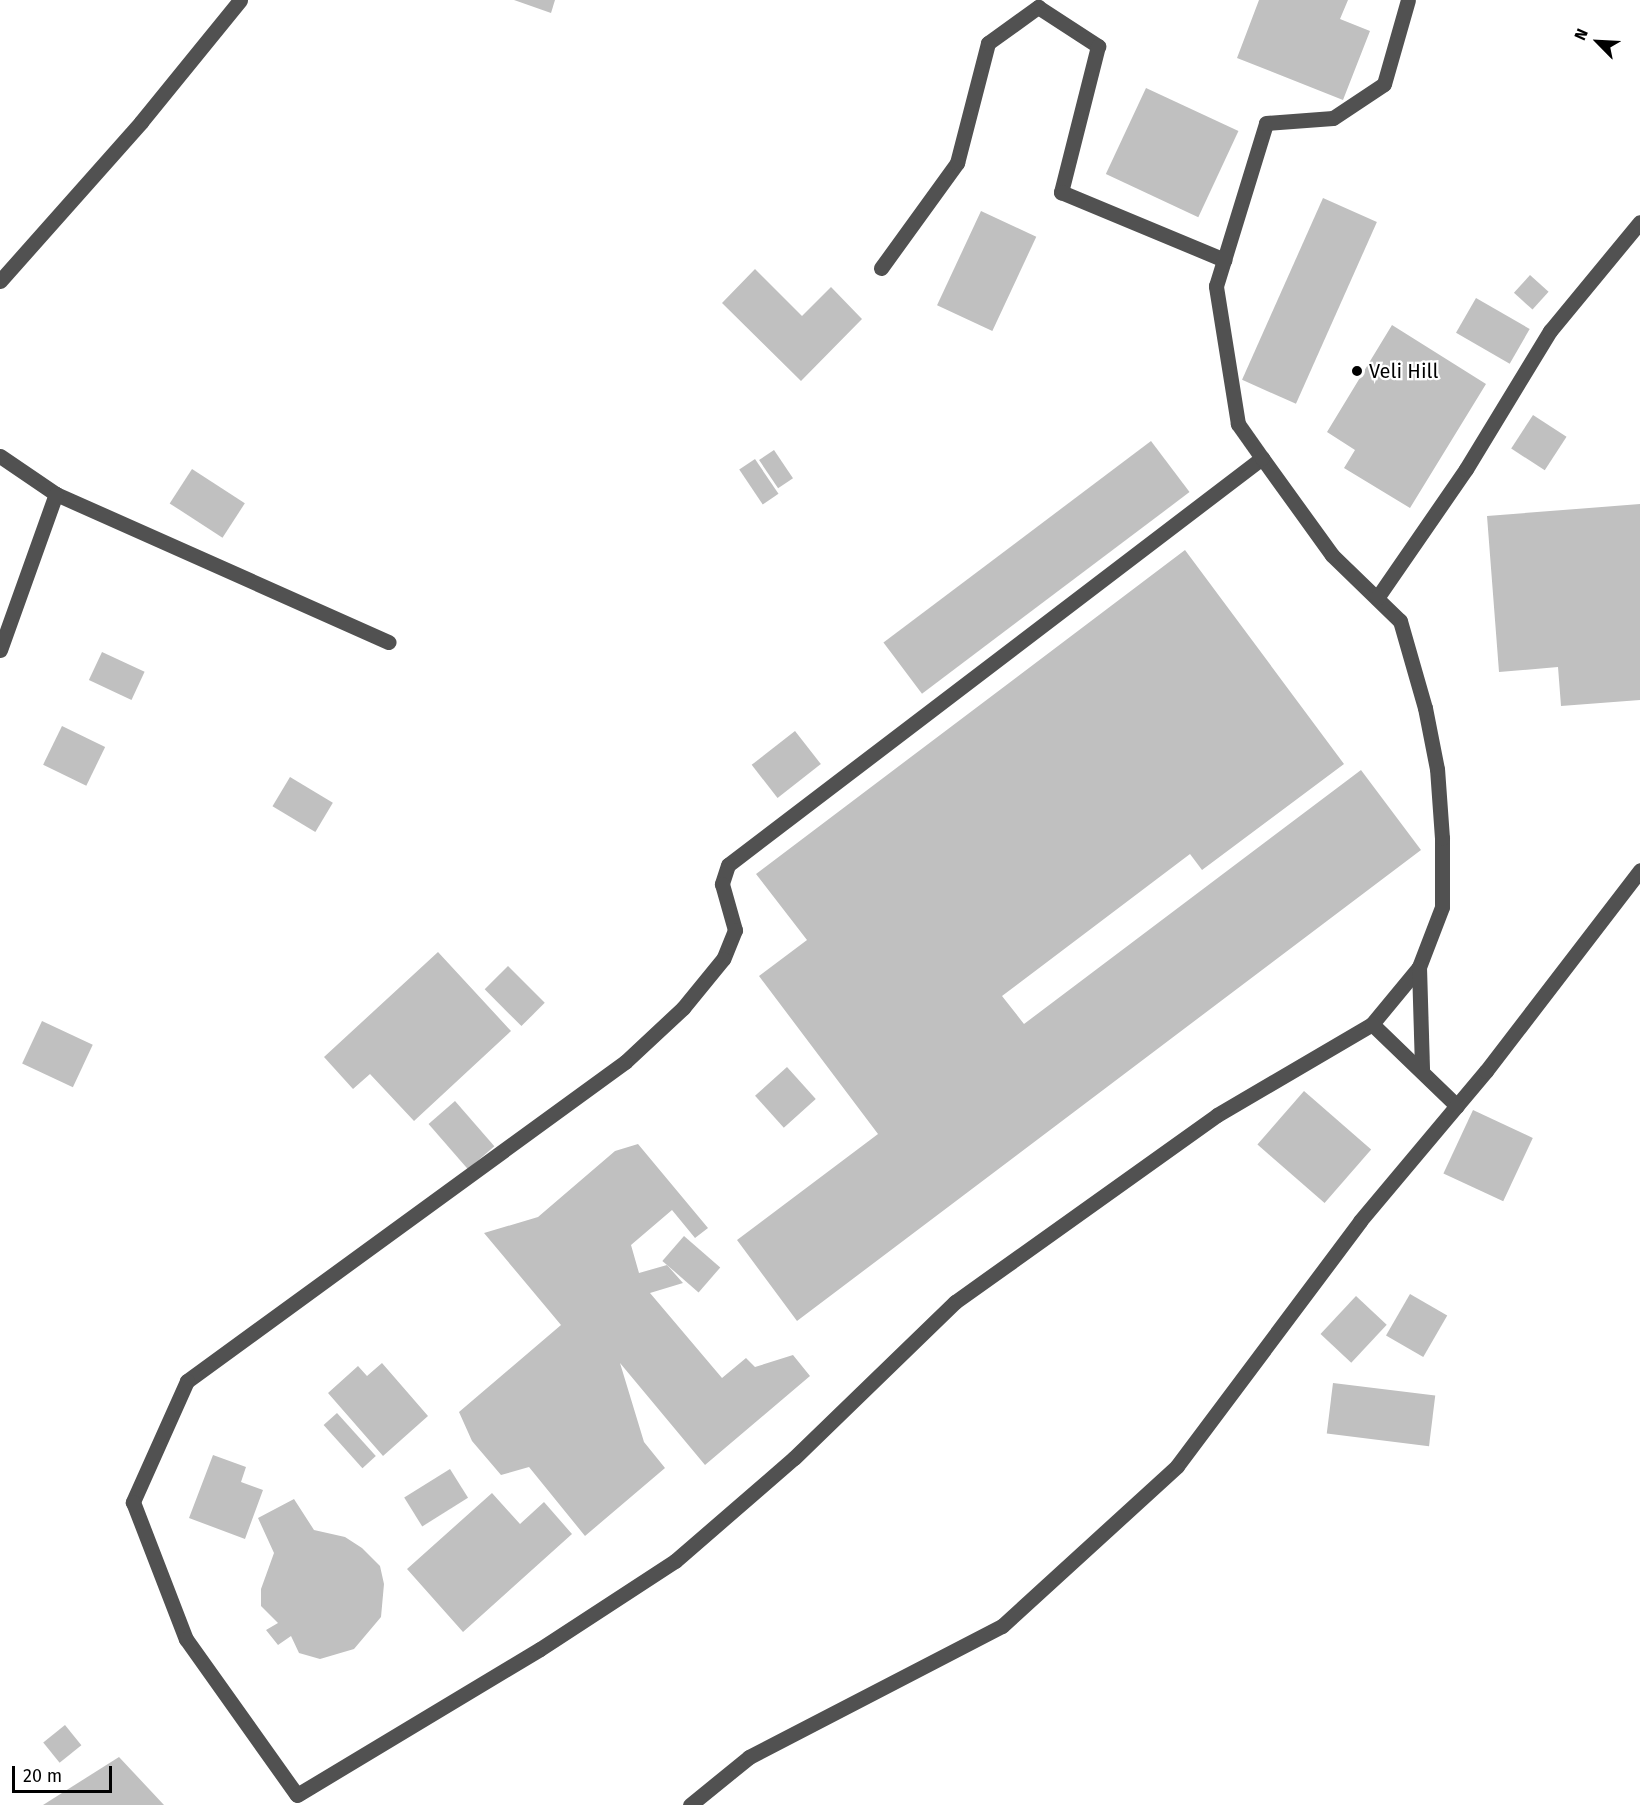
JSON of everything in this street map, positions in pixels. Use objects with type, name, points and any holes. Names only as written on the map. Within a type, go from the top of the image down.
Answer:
[{"type":"street","points":[[0,281],[141,122],[240,0]]},
{"type":"street","points":[[1262,458],[728,865],[722,884],[735,930],[723,959],[683,1008],[625,1062],[187,1382],[133,1502],[186,1639],[297,1795],[540,1649],[675,1561],[794,1458],[955,1302],[1217,1115],[1372,1024],[1419,967],[1442,907],[1437,769],[1425,708],[1400,621],[1332,555],[1238,424],[1216,286],[1266,123],[1333,118],[1384,84],[1408,0]]},
{"type":"street","points":[[881,268],[957,163],[988,44],[1038,7],[1098,45],[1061,192],[1224,260]]},
{"type":"street","points":[[1377,598],[1466,469],[1550,331],[1640,222]]},
{"type":"street","points":[[0,456],[56,494],[389,642]]},
{"type":"street","points":[[0,650],[56,494]]},
{"type":"street","points":[[690,1805],[748,1757],[1010,1618],[1177,1466],[1360,1221],[1456,1107],[1640,870]]},
{"type":"street","points":[[1419,967],[1422,1069]]},
{"type":"street","points":[[1372,1024],[1422,1069],[1456,1107]]},
{"type":"building","points":[[514,0],[555,0],[551,13]]},
{"type":"building","points":[[1259,0],[1348,0],[1340,19],[1370,31],[1343,100],[1237,58]]},
{"type":"building","points":[[1146,88],[1238,131],[1198,217],[1106,174]]},
{"type":"building","points":[[1323,198],[1377,222],[1296,404],[1242,380]]},
{"type":"building","points":[[981,211],[1036,237],[992,331],[937,305]]},
{"type":"building","points":[[755,269],[802,316],[831,287],[862,319],[801,381],[722,303]]},
{"type":"building","points":[[1530,275],[1549,292],[1533,310],[1514,293]]},
{"type":"building","points":[[1476,298],[1530,329],[1510,364],[1456,333]]},
{"type":"building","points":[[1392,325],[1486,384],[1410,508],[1344,468],[1355,450],[1327,432]]},
{"type":"building","points":[[1533,415],[1567,437],[1545,470],[1511,449]]},
{"type":"building","points":[[1151,441],[1190,492],[922,694],[883,643]]},
{"type":"building","points":[[774,450],[793,478],[778,488],[759,460]]},
{"type":"building","points":[[755,459],[778,494],[763,504],[739,470]]},
{"type":"building","points":[[192,469],[245,503],[223,538],[170,503]]},
{"type":"building","points":[[1640,504],[1640,700],[1561,706],[1558,667],[1499,672],[1487,516]]},
{"type":"building","points":[[1185,550],[1344,764],[1202,870],[1190,854],[1002,996],[1024,1024],[1361,770],[1421,850],[797,1321],[737,1240],[878,1134],[759,976],[807,940],[756,874]]},
{"type":"building","points":[[102,652],[145,672],[131,700],[89,680]]},
{"type":"building","points":[[62,726],[105,747],[86,786],[43,765]]},
{"type":"building","points":[[795,731],[821,764],[778,798],[752,765]]},
{"type":"building","points":[[290,777],[333,803],[315,832],[272,806]]},
{"type":"building","points":[[438,952],[511,1031],[414,1121],[370,1074],[353,1089],[324,1057]]},
{"type":"building","points":[[508,966],[545,1003],[521,1026],[485,989]]},
{"type":"building","points":[[42,1021],[93,1045],[73,1087],[22,1064]]},
{"type":"building","points":[[787,1067],[816,1099],[784,1128],[755,1096]]},
{"type":"building","points":[[1304,1091],[1371,1149],[1325,1203],[1257,1145]]},
{"type":"building","points":[[455,1101],[494,1146],[468,1169],[429,1124]]},
{"type":"building","points":[[1473,1110],[1533,1138],[1503,1201],[1443,1173]]},
{"type":"building","points":[[638,1144],[708,1228],[695,1238],[672,1210],[631,1245],[639,1273],[667,1265],[683,1283],[650,1293],[722,1378],[746,1358],[755,1367],[793,1355],[810,1376],[705,1465],[620,1363],[644,1442],[665,1468],[585,1536],[529,1467],[501,1475],[472,1441],[459,1412],[561,1325],[484,1233],[538,1217],[615,1151]]},
{"type":"building","points":[[684,1236],[720,1267],[699,1292],[662,1261]]},
{"type":"building","points":[[1410,1294],[1447,1316],[1423,1357],[1386,1336]]},
{"type":"building","points":[[1356,1296],[1387,1325],[1351,1363],[1321,1334]]},
{"type":"building","points":[[382,1363],[428,1416],[383,1456],[328,1393],[358,1366],[367,1376]]},
{"type":"building","points":[[1333,1383],[1435,1396],[1429,1446],[1327,1434]]},
{"type":"building","points":[[337,1413],[376,1456],[362,1468],[324,1425]]},
{"type":"building","points":[[213,1455],[246,1467],[241,1482],[263,1490],[245,1539],[189,1518]]},
{"type":"building","points":[[450,1469],[468,1498],[422,1526],[404,1498]]},
{"type":"building","points":[[492,1493],[520,1524],[544,1502],[572,1534],[463,1632],[407,1569]]},
{"type":"building","points":[[294,1499],[314,1530],[345,1537],[362,1548],[380,1566],[384,1584],[381,1617],[354,1649],[320,1659],[299,1653],[291,1636],[278,1645],[266,1630],[278,1623],[261,1606],[261,1589],[274,1553],[258,1518]]},
{"type":"building","points":[[65,1725],[81,1745],[60,1763],[43,1743]]},
{"type":"building","points":[[119,1757],[164,1805],[43,1805]]},
{"type":"place","name":"Veli Hill","points":[[1357,371]]}]
